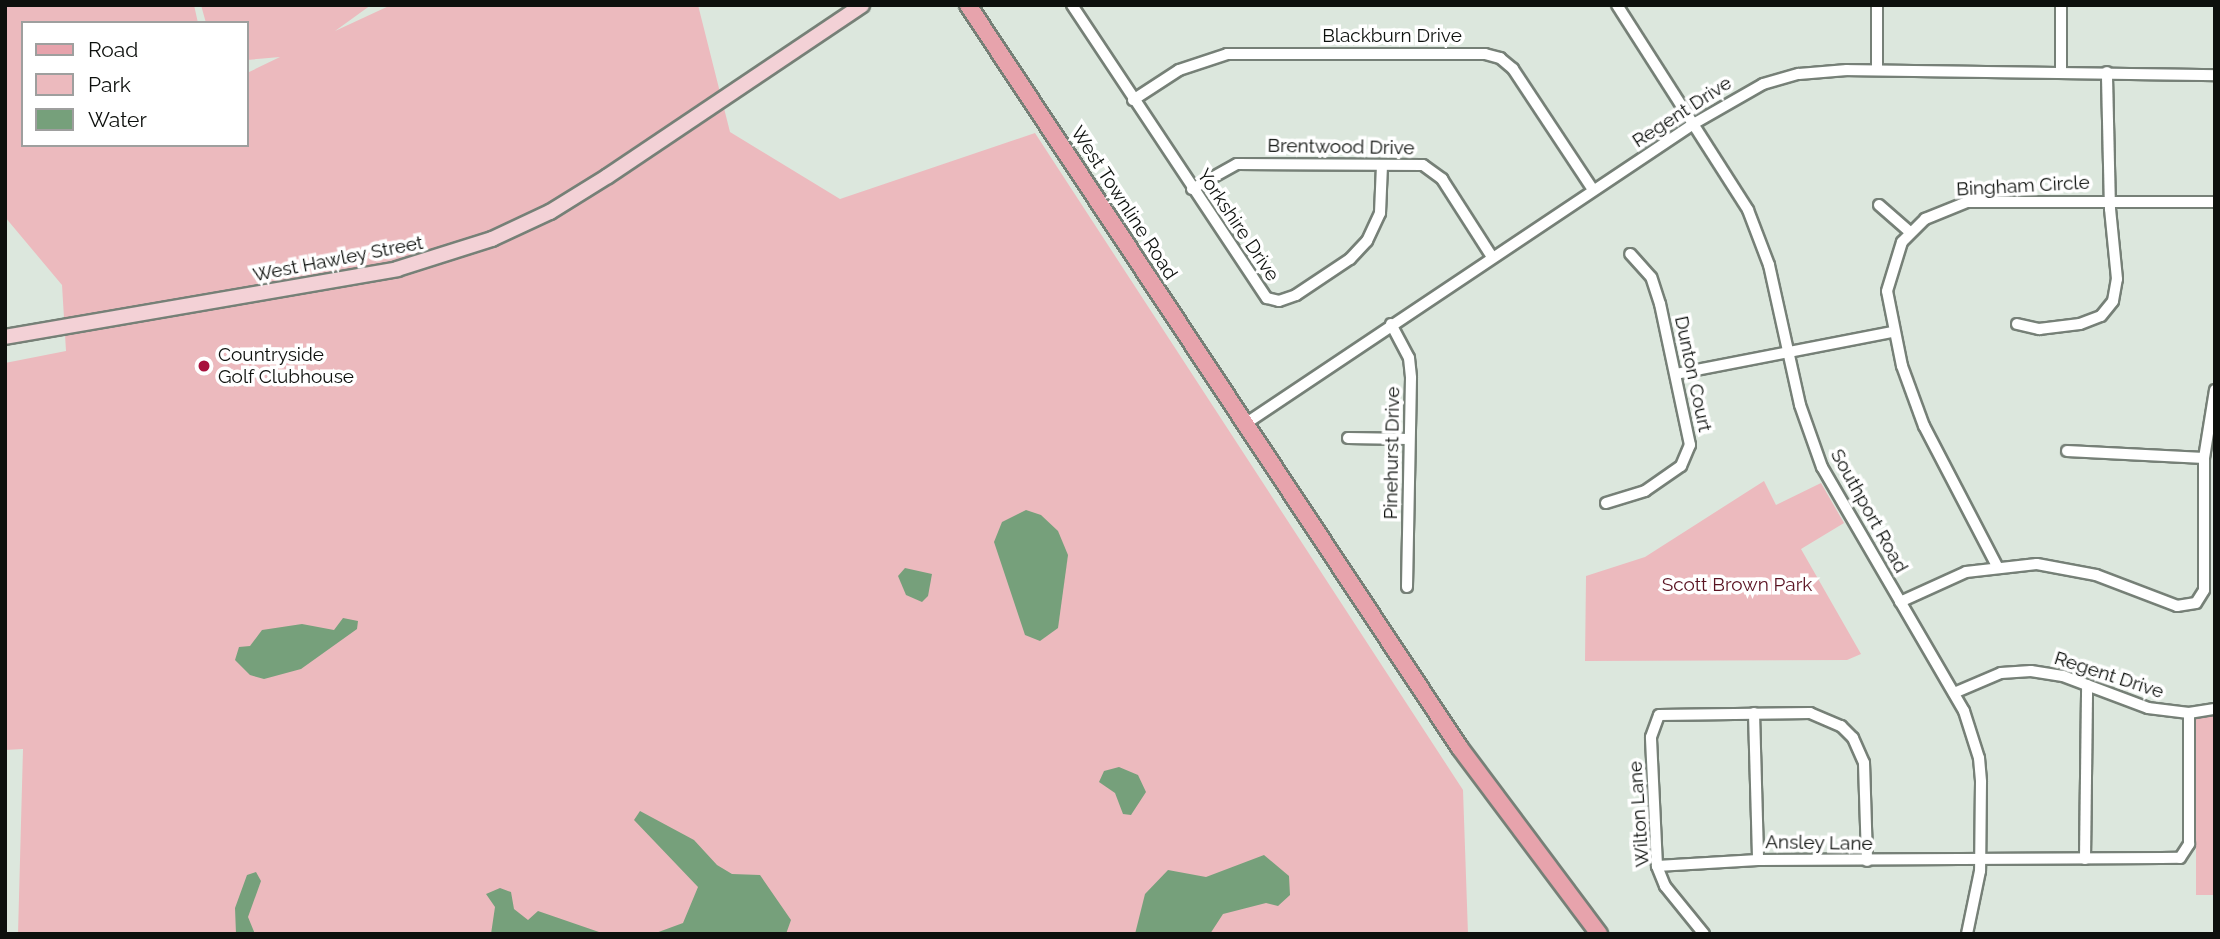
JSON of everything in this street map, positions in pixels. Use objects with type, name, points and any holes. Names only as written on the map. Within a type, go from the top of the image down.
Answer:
[{"type":"main road","name":"West Townline Road","points":[[968,5],[1460,748],[1599,934]]},
{"type":"street","name":"West Hawley Street","points":[[5,337],[397,269],[492,239],[550,212],[608,176],[862,5]]},
{"type":"street","name":"Yorkshire Drive","points":[[1072,5],[1261,292],[1272,300],[1285,300],[1350,259],[1367,241],[1381,205],[1382,166]]},
{"type":"street","name":"Southport Road","points":[[1617,5],[1695,123],[1756,229],[1769,265],[1800,405],[1822,467],[1954,693],[1979,758],[1980,858],[1967,933]]},
{"type":"street","points":[[1877,5],[1877,70]]},
{"type":"street","points":[[2060,72],[2061,5]]},
{"type":"street","name":"Blackburn Drive","points":[[1133,100],[1179,70],[1227,54],[1485,54],[1500,58],[1513,69],[1593,190]]},
{"type":"street","name":"Regent Drive","points":[[1245,424],[1695,123],[1748,91],[1780,78],[1823,71],[1877,70],[2215,75]]},
{"type":"street","points":[[2017,324],[2039,329],[2080,324],[2109,309],[2117,279],[2109,200],[2107,72]]},
{"type":"street","name":"Brentwood Drive","points":[[1192,189],[1237,164],[1423,165],[1436,171],[1492,257]]},
{"type":"street","name":"Bingham Circle","points":[[1997,566],[1924,426],[1893,332],[1889,276],[1910,232],[1939,211],[1967,202],[2215,202]]},
{"type":"street","points":[[1879,205],[1910,232]]},
{"type":"street","name":"Dunton Court","points":[[1606,503],[1645,491],[1686,459],[1690,445],[1676,374],[1651,277],[1630,254]]},
{"type":"street","name":"Pinehurst Drive","points":[[1391,324],[1409,358],[1407,587]]},
{"type":"street","points":[[1676,374],[1893,332]]},
{"type":"street","points":[[1900,602],[1943,580],[1997,566],[2066,568],[2181,606],[2196,603],[2204,590],[2209,512],[2204,458],[2215,390]]},
{"type":"street","points":[[1348,438],[1409,439]]},
{"type":"street","points":[[2067,451],[2204,458]]},
{"type":"street","name":"Regent Drive","points":[[1954,693],[1987,678],[2020,671],[2045,672],[2148,708],[2189,713],[2215,709]]},
{"type":"street","points":[[2085,859],[2087,685]]},
{"type":"street","name":"Wilton Lane","points":[[1704,934],[1665,886],[1657,866],[1654,720],[1663,713],[1754,713]]},
{"type":"street","points":[[1758,860],[1754,713],[1818,715],[1834,721],[1853,738],[1864,764],[1867,861]]},
{"type":"street","name":"Ansley Lane","points":[[1657,866],[1758,860],[2180,858],[2188,851],[2189,713]]},
{"type":"green space","points":[[5,5],[194,5],[198,21],[21,21],[21,147],[248,147],[248,73],[280,57],[248,60],[248,21],[205,21],[201,5],[371,5],[335,31],[391,5],[698,5],[730,132],[840,199],[1035,133],[1463,790],[1468,934],[18,934],[23,749],[5,750],[5,363],[66,351],[62,285],[5,217]]},
{"type":"green space","name":"Scott Brown Park","points":[[1764,481],[1776,505],[1821,483],[1844,523],[1801,549],[1861,654],[1847,660],[1585,661],[1586,576],[1645,557]]},
{"type":"green space","points":[[2196,713],[2215,713],[2215,895],[2196,895]]},
{"type":"water","points":[[1026,510],[1041,515],[1058,531],[1068,555],[1058,628],[1040,641],[1025,635],[994,542],[1002,522]]},
{"type":"water","points":[[905,568],[932,574],[928,596],[922,602],[906,595],[898,576]]},
{"type":"water","points":[[343,618],[358,621],[357,629],[301,669],[264,679],[250,675],[235,660],[239,647],[250,646],[262,630],[302,624],[334,630]]},
{"type":"water","points":[[1119,767],[1138,775],[1146,792],[1131,815],[1123,814],[1115,793],[1099,782],[1104,771]]},
{"type":"water","points":[[640,811],[694,840],[717,865],[732,874],[760,875],[791,920],[786,934],[653,934],[683,923],[698,887],[634,820]]},
{"type":"water","points":[[1264,855],[1289,876],[1290,895],[1278,906],[1266,903],[1223,914],[1210,934],[1135,934],[1145,894],[1168,870],[1206,877]]},
{"type":"water","points":[[256,872],[261,881],[248,917],[255,934],[236,934],[235,908],[247,875]]},
{"type":"water","points":[[500,888],[511,892],[514,909],[528,920],[538,911],[599,932],[639,934],[491,934],[495,907],[486,894]]},
{"type":"place","name":"Countryside Golf Clubhouse","points":[[204,366]]}]
